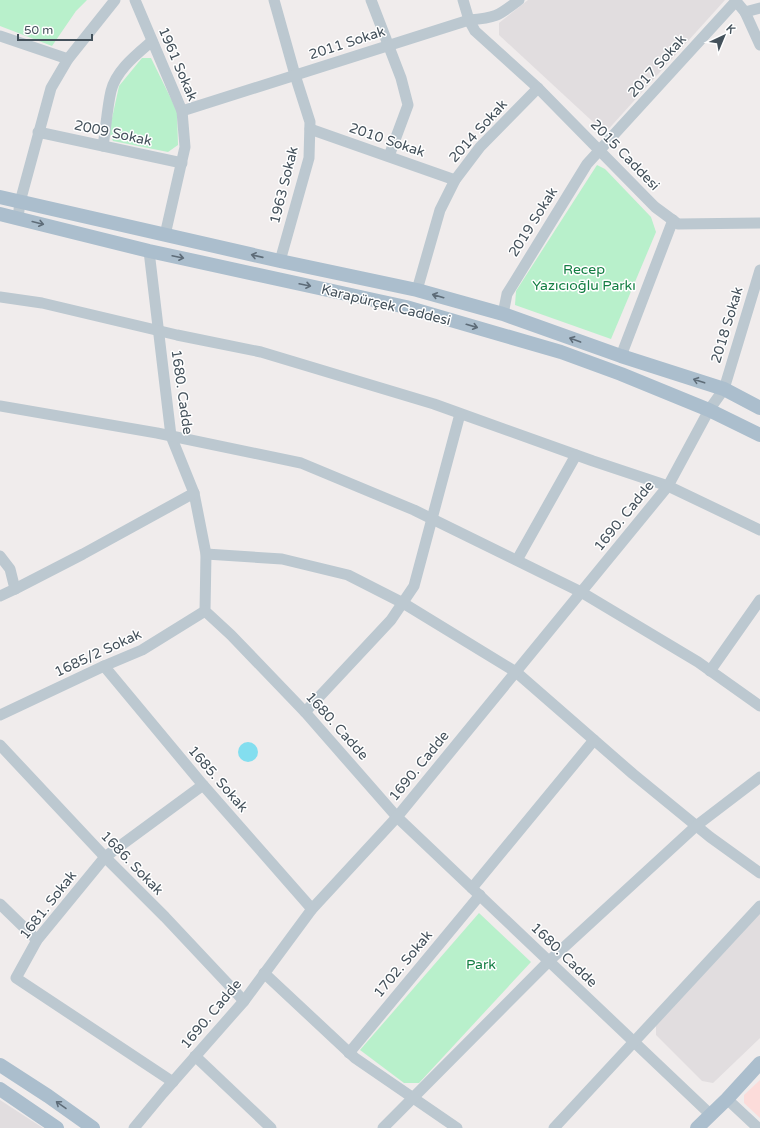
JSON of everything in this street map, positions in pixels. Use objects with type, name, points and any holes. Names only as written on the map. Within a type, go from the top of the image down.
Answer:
[{"type":"main road","name":"Karapürçek Caddesi","points":[[0,196],[20,202],[280,261],[417,290],[503,314],[621,356],[724,389],[760,408]]},
{"type":"main road","name":"Karapürçek Caddesi","points":[[0,214],[149,251],[421,312],[561,352],[621,374],[709,410],[760,436]]},
{"type":"main road","points":[[697,1128],[727,1099],[760,1063]]},
{"type":"main road","points":[[0,1065],[48,1096],[93,1128]]},
{"type":"main road","points":[[0,1089],[57,1128]]},
{"type":"street","points":[[18,218],[20,202],[51,88],[68,59],[115,0]]},
{"type":"street","name":"1961 Sokak","points":[[135,0],[182,112],[185,147],[165,235]]},
{"type":"street","name":"1963 Sokak","points":[[274,0],[310,122],[309,158],[280,261]]},
{"type":"street","points":[[371,0],[401,78],[408,105],[389,156]]},
{"type":"street","name":"2015 Caddesi","points":[[463,0],[469,20],[475,31],[538,88],[655,207],[673,220]]},
{"type":"street","name":"2011 Sokak","points":[[182,112],[469,20],[487,19],[499,15],[519,0]]},
{"type":"street","points":[[736,0],[745,12],[760,45]]},
{"type":"street","name":"2017 Sokak","points":[[600,150],[736,0]]},
{"type":"street","points":[[745,12],[760,8]]},
{"type":"street","points":[[0,36],[68,59]]},
{"type":"street","points":[[103,146],[111,90],[120,73],[152,41]]},
{"type":"street","name":"2014 Sokak","points":[[417,290],[440,210],[455,180],[480,147],[538,88]]},
{"type":"street","name":"2010 Sokak","points":[[310,129],[455,180]]},
{"type":"street","name":"2009 Sokak","points":[[38,132],[182,163]]},
{"type":"street","name":"2019 Sokak","points":[[503,314],[507,294],[587,164],[600,150]]},
{"type":"street","points":[[621,356],[673,220],[678,224],[760,223]]},
{"type":"street","name":"1680. Cadde","points":[[149,251],[171,436],[194,493],[206,554],[205,611],[231,635],[305,712],[397,816],[711,1115]]},
{"type":"street","name":"2018 Sokak","points":[[709,410],[724,389],[760,270]]},
{"type":"street","points":[[0,297],[42,303],[261,352],[434,404],[668,486],[760,530]]},
{"type":"street","points":[[0,406],[171,436],[301,463],[432,519],[581,592],[710,670],[760,706]]},
{"type":"street","name":"1690. Cadde","points":[[134,1128],[163,1092],[244,1001],[312,909],[397,816],[668,486],[709,410]]},
{"type":"street","points":[[305,712],[391,620],[414,586],[460,414]]},
{"type":"street","points":[[517,560],[576,455]]},
{"type":"street","points":[[0,596],[83,554],[194,493]]},
{"type":"street","points":[[206,554],[282,559],[348,575],[403,603],[516,672],[696,826],[760,873]]},
{"type":"street","points":[[0,556],[10,569],[15,589]]},
{"type":"street","points":[[710,670],[760,600]]},
{"type":"street","name":"1685/2 Sokak","points":[[0,715],[104,666],[142,650],[205,611]]},
{"type":"street","name":"1685. Sokak","points":[[104,666],[203,785],[312,909]]},
{"type":"street","name":"1702. Sokak","points":[[348,1053],[594,740]]},
{"type":"street","name":"1686. Sokak","points":[[0,745],[105,857],[165,917],[244,1001]]},
{"type":"street","points":[[383,1128],[549,961],[696,826],[760,776]]},
{"type":"street","name":"1681. Sokak","points":[[173,1082],[16,978],[37,940],[105,857],[203,785]]},
{"type":"street","points":[[0,904],[37,940]]},
{"type":"street","points":[[554,1128],[760,906]]},
{"type":"street","points":[[264,973],[348,1053],[457,1128]]},
{"type":"street","points":[[195,1056],[271,1128]]},
{"type":"street","points":[[727,1099],[758,1128]]},
{"type":"shaded area","points":[[528,0],[725,0],[605,133],[499,35],[499,23]]},
{"type":"shaded area","points":[[760,913],[760,1038],[713,1083],[702,1081],[656,1035],[656,1025]]},
{"type":"shaded area","points":[[760,1080],[760,1118],[744,1103],[744,1095]]},
{"type":"shaded area","points":[[0,1100],[43,1128],[0,1128]]},
{"type":"green space","points":[[0,0],[87,0],[76,11],[52,46],[0,26]]},
{"type":"green space","points":[[142,58],[151,58],[177,111],[178,145],[168,152],[113,141],[109,132],[119,86]]},
{"type":"green space","name":"Recep Yazıcıoğlu Parkı","points":[[597,165],[605,169],[651,217],[656,232],[611,339],[515,305],[516,291]]},
{"type":"green space","name":"Park","points":[[479,913],[531,962],[419,1083],[404,1083],[360,1050]]},
{"type":"water","points":[[248,742],[255,745],[258,752],[255,759],[248,762],[241,759],[238,752],[241,745]]}]
